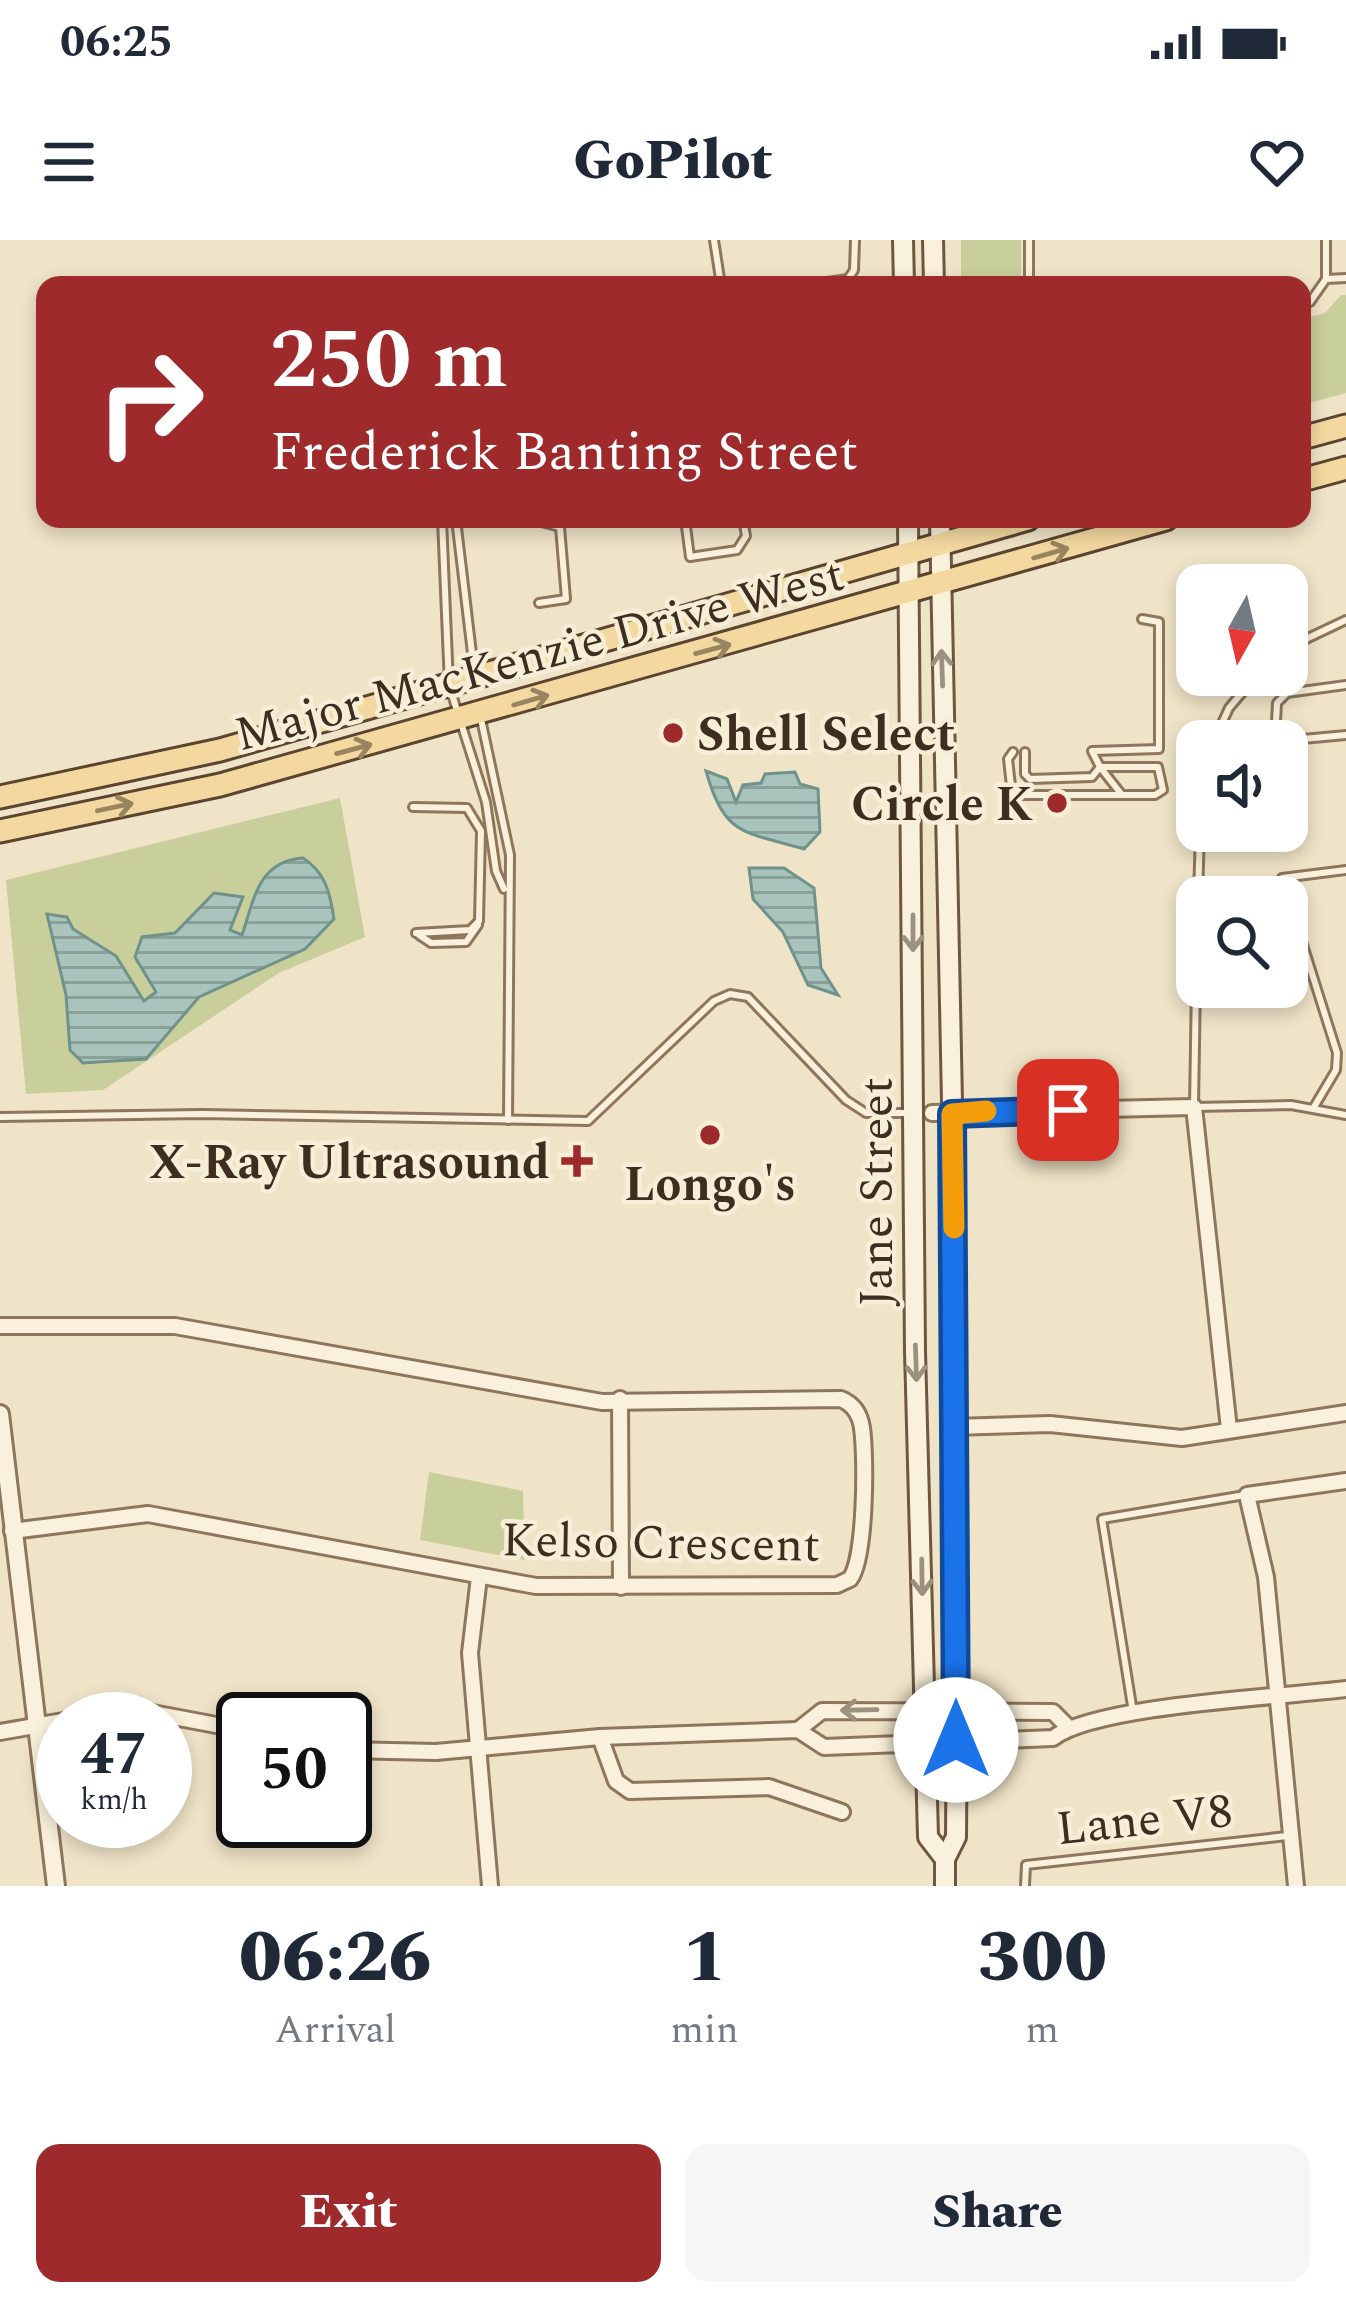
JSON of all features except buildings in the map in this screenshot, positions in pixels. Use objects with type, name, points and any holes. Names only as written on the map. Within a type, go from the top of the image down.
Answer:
[{"type":"main road","points":[[903,240],[904,276]]},
{"type":"main road","points":[[933,240],[934,276]]},
{"type":"main road","points":[[1311,436],[1346,426]]},
{"type":"main road","points":[[1311,478],[1346,468]]},
{"type":"main road","name":"Jane Street","points":[[908,528],[932,1113],[953,1427],[956,1838],[945,1858],[945,1886]]},
{"type":"main road","name":"Jane Street","points":[[940,528],[926,1709],[928,1837],[945,1858]]},
{"type":"main road","name":"Major MacKenzie Drive West","points":[[0,797],[166,764],[998,528]]},
{"type":"main road","name":"Major MacKenzie Drive West","points":[[0,831],[220,785],[911,595],[1136,528]]},
{"type":"street","points":[[932,1113],[1194,1107],[1229,1429]]},
{"type":"street","name":"Kelso Crescent","points":[[0,1326],[175,1326],[499,1386],[620,1400],[841,1399],[850,1403],[862,1425],[860,1556],[850,1580],[808,1588],[536,1586],[148,1514],[12,1531]]},
{"type":"street","points":[[620,1400],[621,1587]]},
{"type":"street","points":[[953,1427],[1088,1426],[1164,1438],[1346,1413]]},
{"type":"street","points":[[0,1414],[56,1886]]},
{"type":"street","points":[[1296,1886],[1266,1577],[1247,1495],[1346,1480]]},
{"type":"street","points":[[479,1577],[470,1653],[490,1886]]},
{"type":"street","points":[[372,1751],[436,1752],[600,1737],[798,1730],[824,1747],[1054,1738],[1068,1727],[1133,1715],[1346,1689]]},
{"type":"street","points":[[798,1730],[822,1711],[957,1708],[1053,1712],[1068,1727]]},
{"type":"street","points":[[0,1732],[34,1727]]},
{"type":"street","points":[[600,1737],[616,1781],[630,1791],[769,1787],[842,1811]]},
{"type":"lane","points":[[714,240],[720,276]]},
{"type":"lane","points":[[850,276],[855,240]]},
{"type":"lane","points":[[1029,240],[1029,276]]},
{"type":"lane","points":[[1311,301],[1326,279],[1326,240]]},
{"type":"lane","points":[[1326,279],[1346,278]]},
{"type":"lane","points":[[442,528],[449,685],[470,717],[504,810],[510,872],[506,892]]},
{"type":"lane","points":[[457,528],[474,678],[470,717],[506,892],[508,1120]]},
{"type":"lane","points":[[539,603],[566,599],[569,586],[560,528]]},
{"type":"lane","points":[[686,528],[690,557],[737,550],[746,536],[745,528]]},
{"type":"lane","points":[[1122,795],[1093,751],[1159,749],[1159,622],[1142,619]]},
{"type":"lane","points":[[1308,638],[1346,620]]},
{"type":"lane","points":[[1277,720],[1276,704],[1286,693],[1346,685]]},
{"type":"lane","points":[[1308,738],[1346,735]]},
{"type":"lane","points":[[1013,752],[1007,759],[1012,795],[1122,795],[1163,790],[1158,767],[1100,767]]},
{"type":"lane","points":[[1025,752],[1025,774],[1030,779],[1092,777],[1100,767]]},
{"type":"lane","points":[[412,807],[467,808],[481,831],[478,921],[470,930],[416,933]]},
{"type":"lane","points":[[1313,1109],[1336,1070],[1337,1053],[1282,878],[1346,870]]},
{"type":"lane","points":[[0,1117],[202,1114],[588,1121],[714,1001],[730,994],[748,997],[847,1100],[866,1113],[932,1113]]},
{"type":"lane","points":[[1196,1008],[1194,1107],[1313,1109],[1346,1115]]},
{"type":"lane","points":[[1133,1715],[1102,1519],[1247,1495]]},
{"type":"lane","name":"Lane V8","points":[[1025,1886],[1026,1864],[1291,1835]]},
{"type":"green space","points":[[961,240],[1021,240],[1021,276],[961,276]]},
{"type":"green space","points":[[1346,295],[1346,393],[1311,403],[1311,317],[1325,313]]},
{"type":"green space","points":[[340,798],[365,937],[279,973],[103,1090],[26,1094],[6,880]]},
{"type":"green space","points":[[429,1472],[523,1491],[525,1560],[420,1540]]},
{"type":"water","points":[[706,771],[727,779],[736,802],[743,785],[761,783],[765,774],[795,772],[800,784],[818,789],[820,832],[804,849],[739,828],[721,808]]},
{"type":"water","points":[[303,858],[326,884],[334,919],[305,949],[199,997],[146,1059],[83,1063],[70,1050],[66,995],[47,914],[67,917],[73,929],[116,956],[144,1001],[156,992],[135,957],[142,937],[175,933],[214,893],[243,897],[230,930],[242,935],[267,874],[276,866]]},
{"type":"water","points":[[749,868],[784,868],[814,888],[821,968],[838,995],[808,985],[783,932],[753,899]]},
{"type":"slow traffic","points":[[954,1228],[952,1114],[986,1111]]},
{"type":"place","name":"Shell Select","points":[[673,733]]},
{"type":"place","name":"Circle K","points":[[1057,803]]},
{"type":"place","name":"Longo's","points":[[710,1135]]},
{"type":"place","name":"X-Ray Ultrasound","points":[[577,1161]]},
{"type":"route","points":[[956,1740],[952,1114],[1068,1110]]}]
